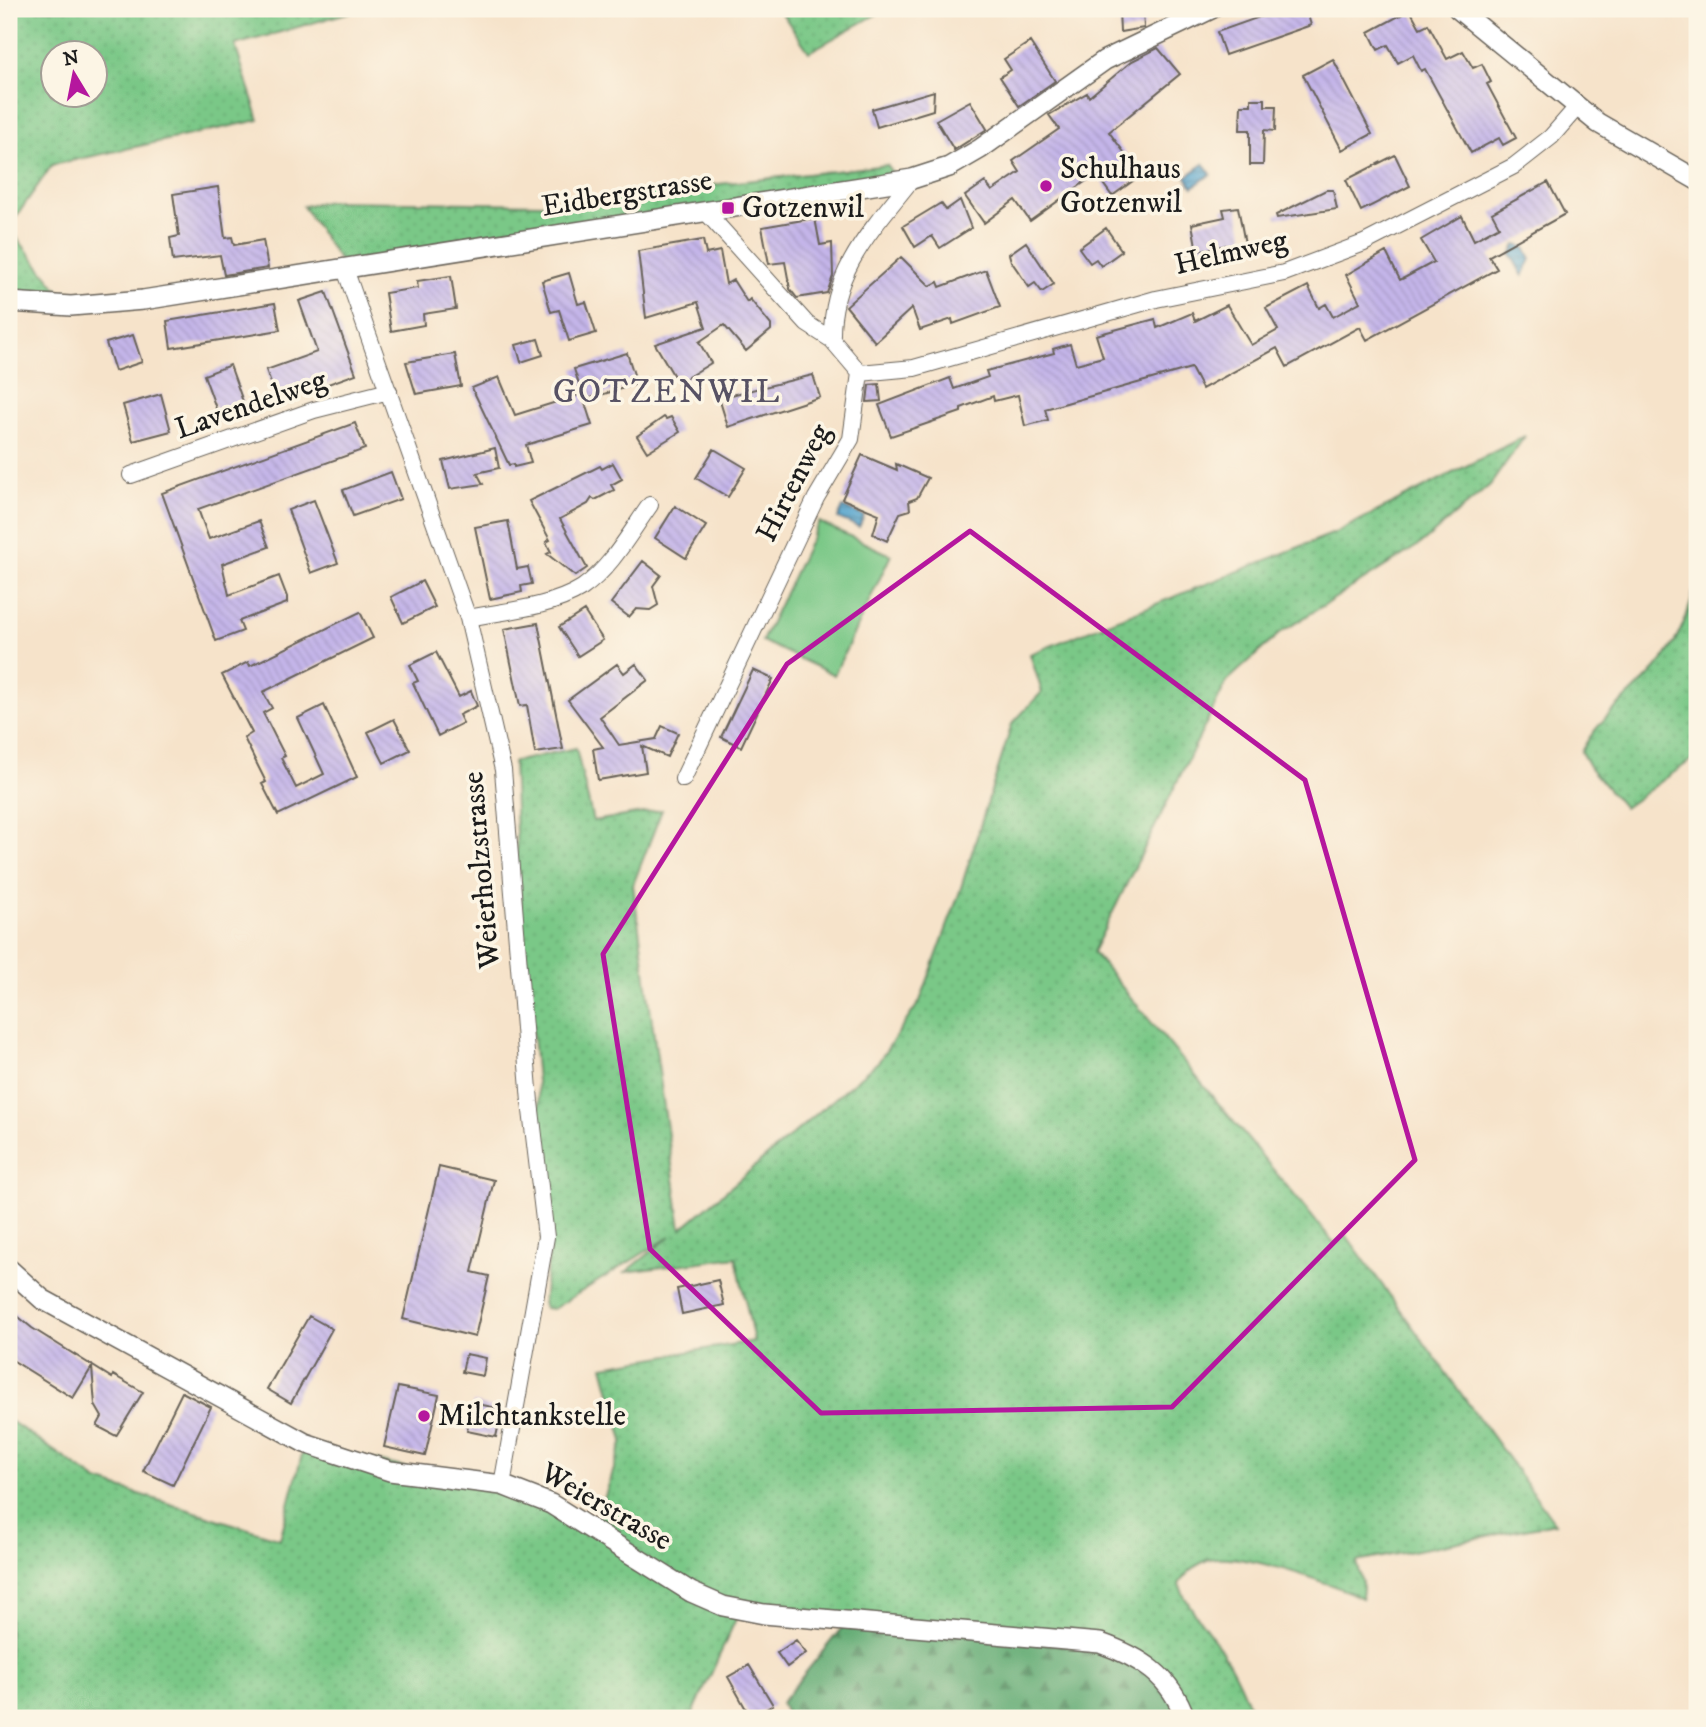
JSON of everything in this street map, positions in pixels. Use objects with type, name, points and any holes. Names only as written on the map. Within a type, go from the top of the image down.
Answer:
[{"type":"street","name":"Eidbergstrasse","points":[[9,302],[71,306],[143,300],[912,179],[960,161],[1105,60],[1212,9]]},
{"type":"street","points":[[1458,9],[1598,122],[1697,180]]},
{"type":"street","name":"Helmweg","points":[[860,373],[914,369],[1156,299],[1284,273],[1364,243],[1514,166],[1550,137],[1578,106]]},
{"type":"street","points":[[832,340],[831,314],[855,250],[912,179]]},
{"type":"street","points":[[706,212],[807,324],[832,340],[860,373]]},
{"type":"street","name":"Weierholzstrasse","points":[[345,269],[468,618],[503,770],[530,1102],[546,1237],[502,1485]]},
{"type":"street","name":"Hirtenweg","points":[[683,779],[816,498],[851,439],[860,373]]},
{"type":"street","name":"Lavendelweg","points":[[131,475],[314,410],[389,391]]},
{"type":"street","points":[[468,618],[548,602],[582,588],[610,562],[650,505]]},
{"type":"street","name":"Weierstrasse","points":[[9,1269],[42,1299],[305,1443],[390,1471],[502,1485],[551,1504],[691,1592],[723,1606],[764,1614],[1100,1643],[1134,1655],[1162,1676],[1180,1704],[1185,1718]]},
{"type":"highlighted area","points":[[970,531],[1305,780],[1415,1160],[1172,1407],[821,1413],[650,1249],[603,954],[787,664]]},
{"type":"green space","points":[[9,9],[361,9],[235,45],[259,120],[52,165],[9,227]]},
{"type":"green space","points":[[779,9],[886,9],[809,52]]},
{"type":"green space","points":[[887,165],[898,182],[345,269],[303,206],[330,201],[544,204]]},
{"type":"green space","points":[[9,228],[71,306],[9,302]]},
{"type":"green space","points":[[1525,436],[1490,485],[1422,543],[1280,633],[1227,681],[1093,952],[1334,1243],[1346,1235],[1555,1523],[1356,1562],[1363,1587],[1362,1598],[1308,1577],[1261,1563],[1221,1558],[1199,1564],[1179,1584],[1189,1604],[1230,1665],[1253,1718],[1185,1718],[1162,1676],[740,1610],[691,1718],[9,1718],[9,1420],[98,1481],[280,1539],[305,1443],[504,1492],[593,1533],[623,1441],[603,1366],[754,1341],[736,1257],[626,1272],[671,1236],[553,1309],[545,1308],[543,1302],[551,1238],[517,857],[513,762],[576,748],[593,821],[662,810],[633,885],[681,1229],[879,1061],[920,1001],[959,894],[1012,724],[1042,692],[1030,654],[1337,532]]},
{"type":"green space","points":[[819,522],[891,555],[834,675],[762,641]]},
{"type":"green space","points":[[1697,578],[1697,756],[1624,808],[1590,768],[1581,752],[1597,728],[1647,678],[1672,647],[1691,603]]},
{"type":"green space","points":[[848,1620],[1134,1655],[1185,1718],[788,1718],[781,1703]]},
{"type":"water","points":[[1204,164],[1211,174],[1193,187],[1186,177]]},
{"type":"water","points":[[1516,245],[1525,247],[1531,259],[1523,276],[1511,255]]},
{"type":"water","points":[[843,507],[864,516],[859,527],[838,518]]},
{"type":"building","points":[[1119,9],[1143,9],[1144,28],[1120,32]]},
{"type":"building","points":[[1282,9],[1306,9],[1311,25],[1225,55],[1217,32]]},
{"type":"building","points":[[1410,10],[1420,28],[1428,24],[1447,59],[1463,51],[1473,68],[1482,64],[1491,82],[1487,84],[1516,138],[1503,145],[1499,138],[1471,153],[1425,69],[1421,71],[1413,55],[1398,63],[1388,45],[1378,50],[1369,32]]},
{"type":"building","points":[[1030,42],[1055,81],[1019,106],[1000,77],[1011,70],[1004,59]]},
{"type":"building","points":[[1158,48],[1180,74],[1109,132],[1141,175],[1112,196],[1096,174],[1030,221],[1015,200],[984,223],[965,196],[985,182],[992,191],[1020,172],[1013,161],[1059,129],[1049,115],[1087,93],[1089,97],[1132,61]]},
{"type":"building","points":[[1333,59],[1372,134],[1342,150],[1303,75]]},
{"type":"building","points":[[934,91],[933,110],[877,127],[872,109]]},
{"type":"building","points":[[1251,99],[1265,99],[1265,106],[1276,106],[1275,131],[1264,130],[1263,165],[1250,165],[1250,130],[1240,130],[1241,105],[1251,105]]},
{"type":"building","points":[[970,101],[987,129],[954,150],[936,120]]},
{"type":"building","points":[[1395,155],[1410,186],[1361,211],[1346,180]]},
{"type":"building","points":[[1548,182],[1565,214],[1489,256],[1497,269],[1367,340],[1360,327],[1287,367],[1277,348],[1202,389],[1191,368],[1045,409],[1048,420],[1025,426],[1018,395],[994,401],[993,396],[961,408],[961,412],[891,436],[879,405],[950,378],[954,389],[988,377],[986,371],[1054,353],[1053,349],[1070,344],[1076,364],[1103,357],[1096,335],[1155,319],[1157,328],[1192,313],[1195,321],[1227,305],[1251,345],[1278,330],[1266,308],[1308,286],[1319,308],[1326,304],[1333,317],[1360,302],[1346,275],[1386,252],[1400,280],[1434,262],[1421,240],[1462,216],[1474,240],[1499,226],[1492,213]]},
{"type":"building","points":[[218,187],[225,238],[232,237],[234,245],[263,240],[268,268],[224,275],[220,255],[173,261],[170,238],[179,236],[173,194]]},
{"type":"building","points":[[1326,190],[1333,190],[1337,209],[1277,218],[1276,215]]},
{"type":"building","points":[[960,200],[971,228],[940,248],[932,236],[915,247],[903,226],[941,203],[946,210]]},
{"type":"building","points":[[1238,207],[1246,249],[1229,252],[1228,245],[1197,251],[1192,224],[1225,217],[1223,209]]},
{"type":"building","points":[[815,218],[820,245],[832,243],[833,276],[827,293],[797,298],[790,289],[785,262],[769,264],[762,227]]},
{"type":"building","points":[[1106,228],[1122,251],[1101,266],[1096,259],[1090,263],[1079,248]]},
{"type":"building","points":[[703,240],[706,254],[720,251],[726,284],[733,280],[747,302],[750,299],[771,325],[771,330],[746,351],[724,325],[699,342],[711,363],[678,383],[655,344],[706,327],[698,302],[646,318],[638,251]]},
{"type":"building","points":[[1026,242],[1054,284],[1042,292],[1035,283],[1029,287],[1011,261],[1009,254]]},
{"type":"building","points":[[901,257],[930,286],[938,282],[940,287],[986,270],[1000,307],[953,324],[952,319],[920,330],[912,308],[875,342],[846,306]]},
{"type":"building","points":[[569,273],[578,304],[586,302],[596,333],[569,341],[559,310],[551,312],[542,281]]},
{"type":"building","points":[[451,276],[456,309],[423,314],[424,325],[391,331],[385,293],[418,288],[417,281]]},
{"type":"building","points":[[326,292],[356,374],[278,402],[266,370],[317,352],[299,301]]},
{"type":"building","points":[[275,303],[280,330],[171,348],[167,321]]},
{"type":"building","points":[[133,335],[142,362],[115,371],[106,343]]},
{"type":"building","points":[[538,339],[543,355],[521,362],[516,345]]},
{"type":"building","points":[[627,353],[637,384],[584,400],[574,369]]},
{"type":"building","points":[[455,354],[461,386],[416,394],[406,362]]},
{"type":"building","points":[[230,365],[247,413],[221,422],[204,375]]},
{"type":"building","points":[[813,375],[820,397],[728,427],[719,398]]},
{"type":"building","points":[[499,377],[515,415],[582,394],[592,425],[526,445],[531,463],[514,467],[514,464],[509,465],[472,388]]},
{"type":"building","points":[[879,384],[881,401],[867,402],[869,385]]},
{"type":"building","points":[[161,394],[171,431],[133,441],[123,405]]},
{"type":"building","points":[[664,417],[671,417],[680,432],[647,452],[637,436]]},
{"type":"building","points":[[355,423],[365,449],[198,509],[209,539],[259,521],[269,547],[222,564],[229,595],[279,576],[287,597],[287,603],[239,621],[243,631],[216,641],[162,493]]},
{"type":"building","points":[[495,448],[499,468],[477,473],[483,484],[450,489],[443,461]]},
{"type":"building","points":[[714,449],[746,468],[728,497],[696,478]]},
{"type":"building","points":[[862,455],[897,470],[896,464],[928,478],[917,498],[909,501],[910,510],[900,513],[887,541],[873,534],[879,514],[842,499]]},
{"type":"building","points":[[613,463],[622,479],[611,485],[614,490],[595,500],[592,498],[588,504],[560,519],[587,568],[575,576],[547,554],[551,552],[546,542],[550,540],[529,501],[600,466],[602,469]]},
{"type":"building","points":[[391,472],[401,499],[353,516],[343,490]]},
{"type":"building","points":[[314,500],[338,563],[311,573],[288,510]]},
{"type":"building","points":[[675,506],[706,526],[686,558],[655,538]]},
{"type":"building","points":[[508,521],[517,569],[528,567],[532,584],[521,586],[522,592],[490,599],[475,527]]},
{"type":"building","points":[[643,561],[661,575],[653,586],[658,605],[650,610],[636,609],[629,617],[611,603]]},
{"type":"building","points":[[422,581],[435,607],[403,623],[391,597]]},
{"type":"building","points":[[584,611],[603,640],[578,656],[559,627]]},
{"type":"building","points":[[360,612],[373,638],[263,692],[272,708],[263,713],[285,756],[281,758],[296,788],[324,774],[298,718],[324,705],[357,777],[278,815],[262,784],[266,782],[244,738],[252,733],[222,675],[248,662],[250,666]]},
{"type":"building","points":[[538,623],[563,749],[535,753],[527,705],[520,706],[504,629]]},
{"type":"building","points":[[436,652],[459,697],[471,691],[477,706],[459,715],[463,723],[438,736],[413,683],[418,681],[410,665]]},
{"type":"building","points":[[617,664],[624,673],[636,664],[648,680],[600,717],[619,745],[656,739],[662,726],[678,733],[667,757],[642,746],[646,772],[598,780],[593,749],[603,747],[568,700]]},
{"type":"building","points":[[753,670],[773,679],[741,747],[721,737]]},
{"type":"building","points":[[394,719],[410,750],[384,763],[368,732]]},
{"type":"building","points":[[439,1167],[494,1180],[472,1272],[489,1276],[475,1337],[403,1319]]},
{"type":"building","points":[[718,1280],[724,1305],[682,1314],[677,1289]]},
{"type":"building","points":[[9,1309],[32,1328],[112,1378],[113,1375],[143,1392],[116,1436],[97,1426],[102,1417],[95,1405],[92,1367],[73,1398],[9,1358]]},
{"type":"building","points":[[309,1316],[332,1329],[291,1403],[267,1389]]},
{"type":"building","points":[[466,1354],[486,1358],[483,1376],[462,1372]]},
{"type":"building","points":[[398,1387],[439,1395],[425,1456],[384,1447]]},
{"type":"building","points":[[182,1392],[211,1407],[173,1485],[143,1471]]},
{"type":"building","points":[[473,1403],[502,1409],[496,1437],[467,1431]]},
{"type":"building","points":[[796,1640],[806,1653],[787,1667],[777,1653]]},
{"type":"building","points":[[749,1665],[773,1705],[751,1718],[728,1677]]},
{"type":"place","name":"Schulhaus Gotzenwil","points":[[1046,186]]},
{"type":"place","name":"Gotzenwil","points":[[728,208]]},
{"type":"place","name":"Milchtankstelle","points":[[424,1416]]},
{"type":"district","name":"GOTZENWIL","points":[[667,392]]}]
